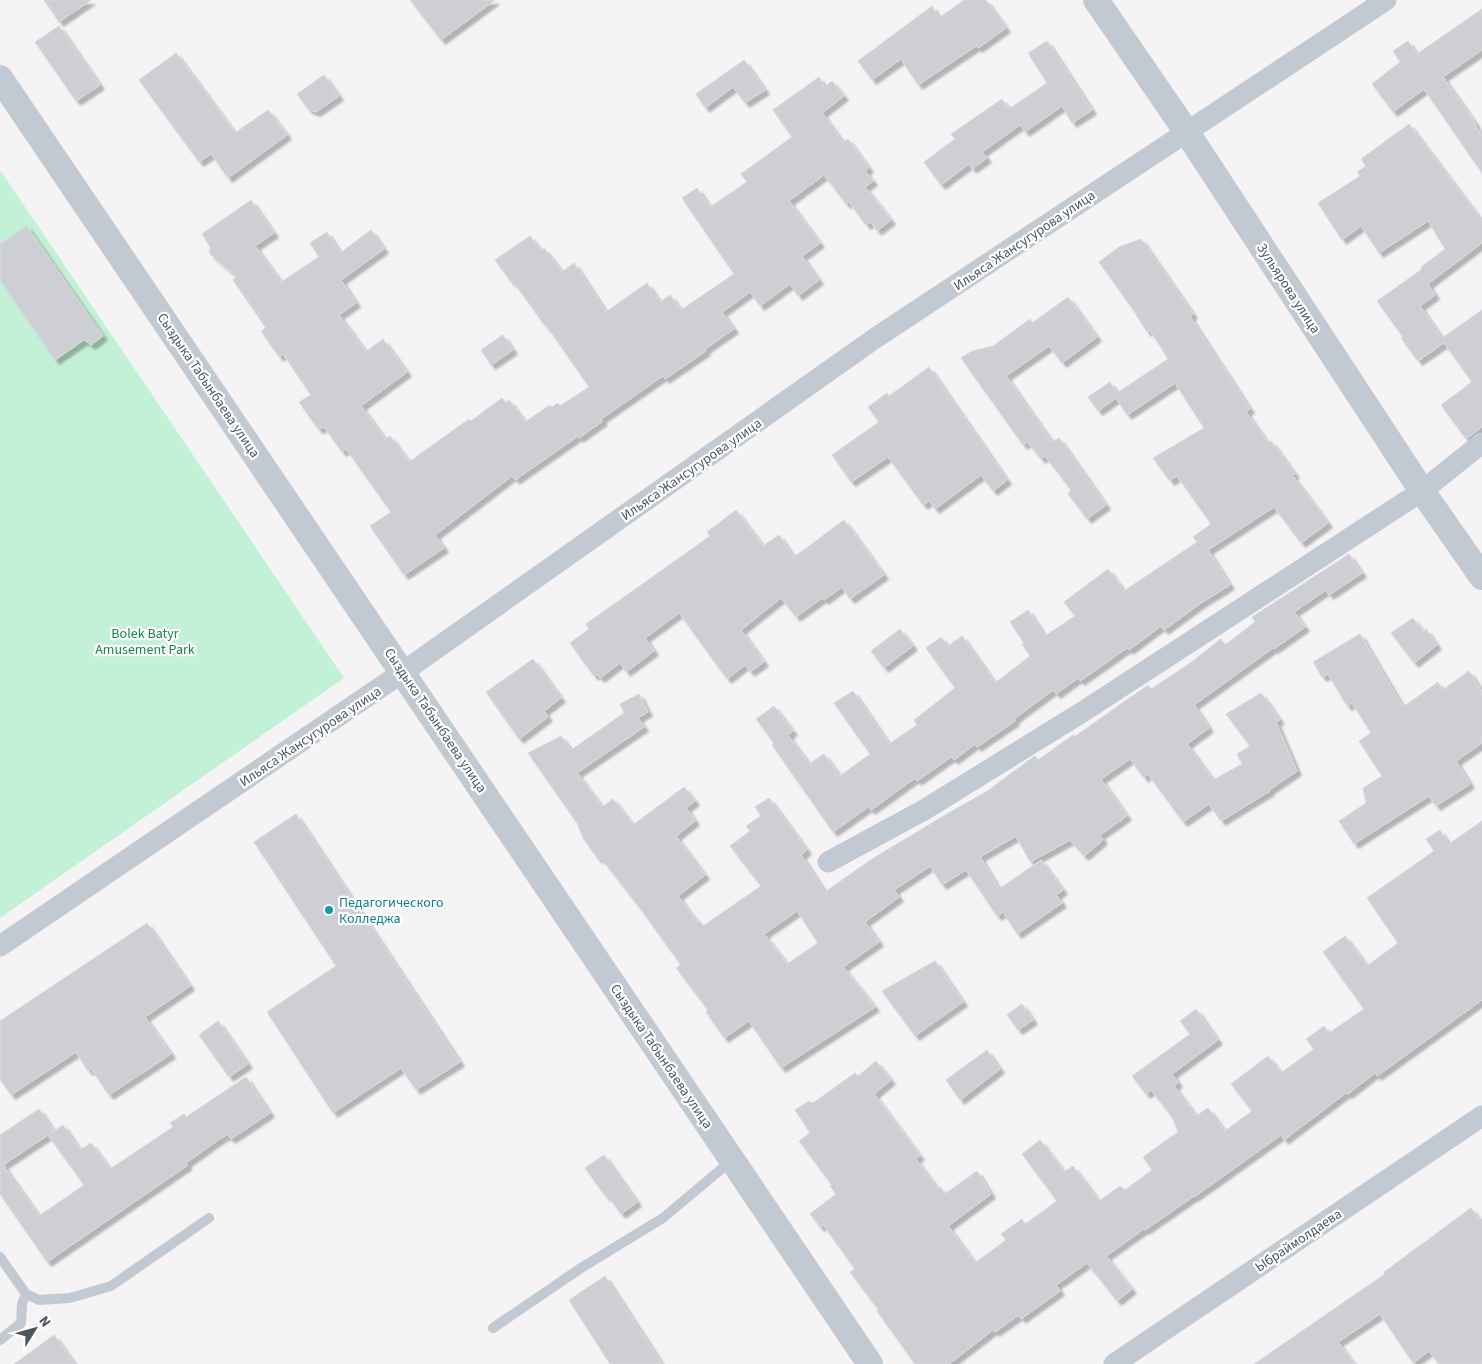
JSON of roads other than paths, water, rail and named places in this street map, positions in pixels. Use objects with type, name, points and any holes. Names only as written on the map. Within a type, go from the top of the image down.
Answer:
[{"type":"street","name":"Зульярова улица","points":[[1096,0],[1186,131],[1422,490],[1482,576]]},
{"type":"street","name":"Ильяса Жансугурова улица","points":[[0,946],[403,672],[874,340],[1186,131],[1386,0]]},
{"type":"street","name":"Сыздыка Табынбаева улица","points":[[0,78],[870,1364]]},
{"type":"street","points":[[828,862],[924,810],[1059,726],[1422,490],[1482,442]]},
{"type":"street","name":"Ыбраймолдаева","points":[[1114,1364],[1482,1116]]},
{"type":"lane","points":[[493,1328],[581,1268],[663,1218],[732,1160]]},
{"type":"lane","points":[[0,1257],[26,1294],[38,1300],[70,1298],[111,1286],[209,1218]]},
{"type":"lane","points":[[0,1340],[20,1323],[22,1304],[26,1294]]},
{"type":"place","name":"Педагогического Колледжа","points":[[329,910]]},
{"type":"park label","name":"Bolek Batyr Amusement Park","points":[[145,642]]}]
